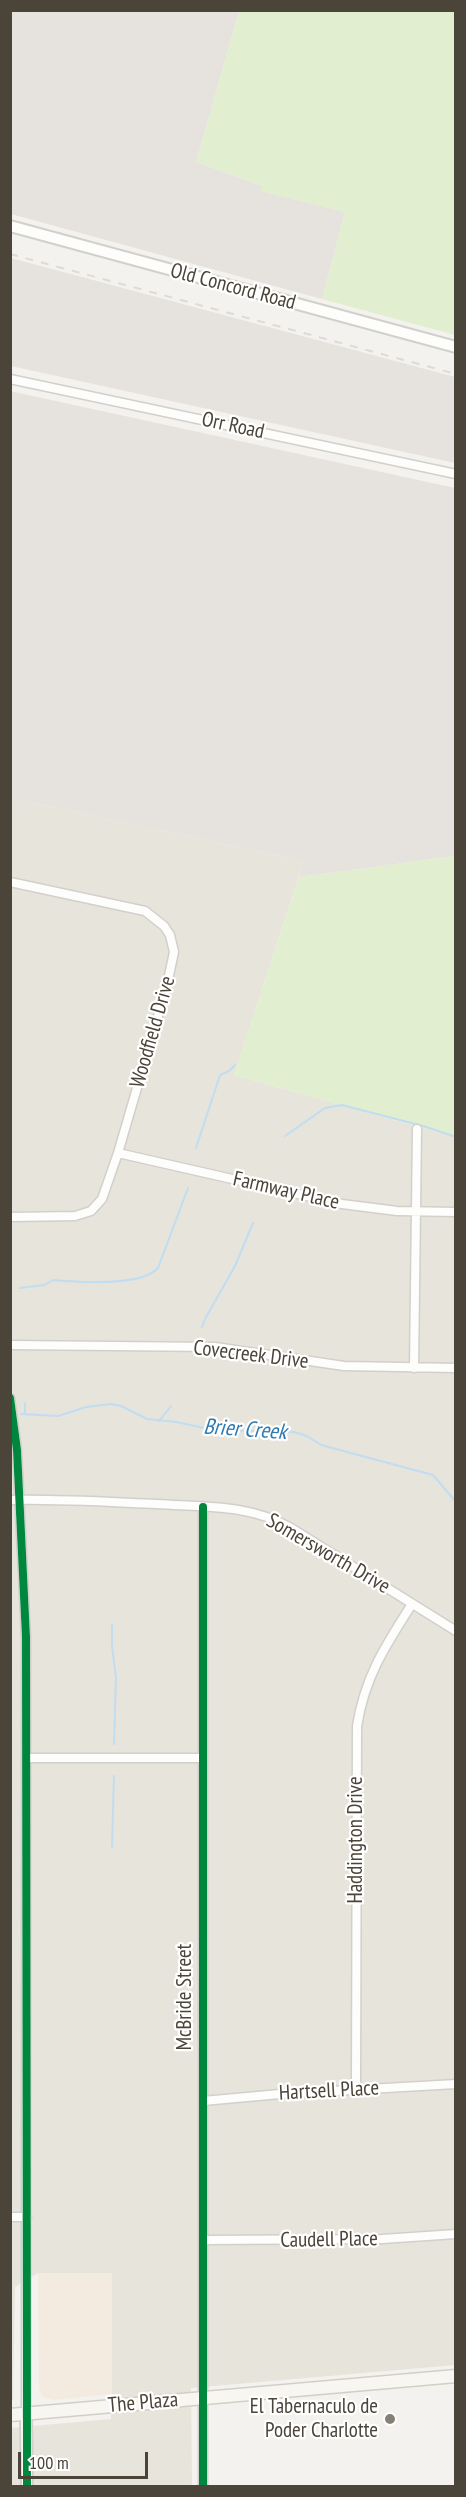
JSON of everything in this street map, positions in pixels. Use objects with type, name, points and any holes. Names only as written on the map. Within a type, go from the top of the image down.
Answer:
[{"type":"main road","name":"The Plaza","points":[[10,2415],[456,2376]]},
{"type":"street","name":"Old Concord Road","points":[[10,226],[456,347]]},
{"type":"street","name":"Orr Road","points":[[10,379],[456,474]]},
{"type":"street","name":"Woodfield Drive","points":[[10,882],[145,911],[156,917],[170,935],[174,958],[118,1153],[102,1200],[91,1210],[75,1216],[10,1217]]},
{"type":"street","points":[[414,1368],[417,1129]]},
{"type":"street","name":"Farmway Place","points":[[118,1153],[342,1204],[367,1208],[456,1212]]},
{"type":"street","name":"Covecreek Drive","points":[[10,1345],[215,1347],[344,1366],[456,1368]]},
{"type":"street","points":[[10,1398],[17,1449],[15,1500],[26,1637],[27,2487]]},
{"type":"street","name":"Somersworth Drive","points":[[15,1500],[108,1501],[249,1511],[283,1523],[456,1631]]},
{"type":"street","name":"McBride Street","points":[[203,1507],[203,2487]]},
{"type":"street","name":"Haddington Drive","points":[[356,2089],[357,1726],[361,1703],[372,1671],[412,1604]]},
{"type":"street","points":[[26,1758],[202,1758]]},
{"type":"street","name":"Hartsell Place","points":[[203,2101],[456,2084]]},
{"type":"street","points":[[10,2217],[27,2217]]},
{"type":"street","name":"Caudell Place","points":[[203,2240],[382,2239],[456,2234]]},
{"type":"shaded area","points":[[10,11],[239,11],[196,162],[262,186],[261,191],[345,212],[322,299],[11,214]]},
{"type":"shaded area","points":[[11,258],[455,377],[455,463],[11,366]]},
{"type":"shaded area","points":[[10,391],[455,488],[455,856],[299,877],[304,861],[11,798]]},
{"type":"shaded area","points":[[11,798],[304,861],[234,1075],[455,1137],[456,2365],[191,2388],[192,2486],[11,2486],[10,2428],[111,2419],[112,2274],[38,2273],[15,2287],[13,2400],[11,2400]]},
{"type":"shaded area","points":[[38,2273],[112,2273],[112,2394],[53,2400],[43,2397],[39,2390]]},
{"type":"green space","points":[[239,11],[455,11],[455,335],[322,299],[345,212],[260,191],[262,186],[196,162]]},
{"type":"green space","points":[[455,856],[455,1137],[234,1075],[299,877]]},
{"type":"waterway","points":[[196,1148],[220,1075],[235,1065]]},
{"type":"waterway","points":[[285,1136],[325,1108],[342,1105],[456,1137]]},
{"type":"waterway","points":[[20,1288],[44,1285],[53,1280],[109,1282],[124,1281],[150,1274],[158,1268],[188,1188]]},
{"type":"waterway","points":[[202,1327],[235,1266],[253,1223]]},
{"type":"waterway","points":[[25,1403],[25,1414]]},
{"type":"waterway","name":"Brier Creek","points":[[21,1414],[58,1416],[86,1407],[111,1404],[121,1406],[147,1419],[214,1430],[294,1432],[307,1436],[321,1445],[433,1475],[456,1502]]},
{"type":"waterway","points":[[159,1421],[171,1406]]},
{"type":"waterway","points":[[112,1624],[116,1678],[114,1744]]},
{"type":"waterway","points":[[112,1847],[114,1776]]},
{"type":"railway","points":[[10,254],[456,374]]},
{"type":"cycle path","points":[[10,1398],[17,1450],[26,1637],[27,2486]]},
{"type":"cycle path","points":[[203,1507],[203,2486]]},
{"type":"place","name":"El Tabernaculo de Poder Charlotte","points":[[390,2419]]}]
